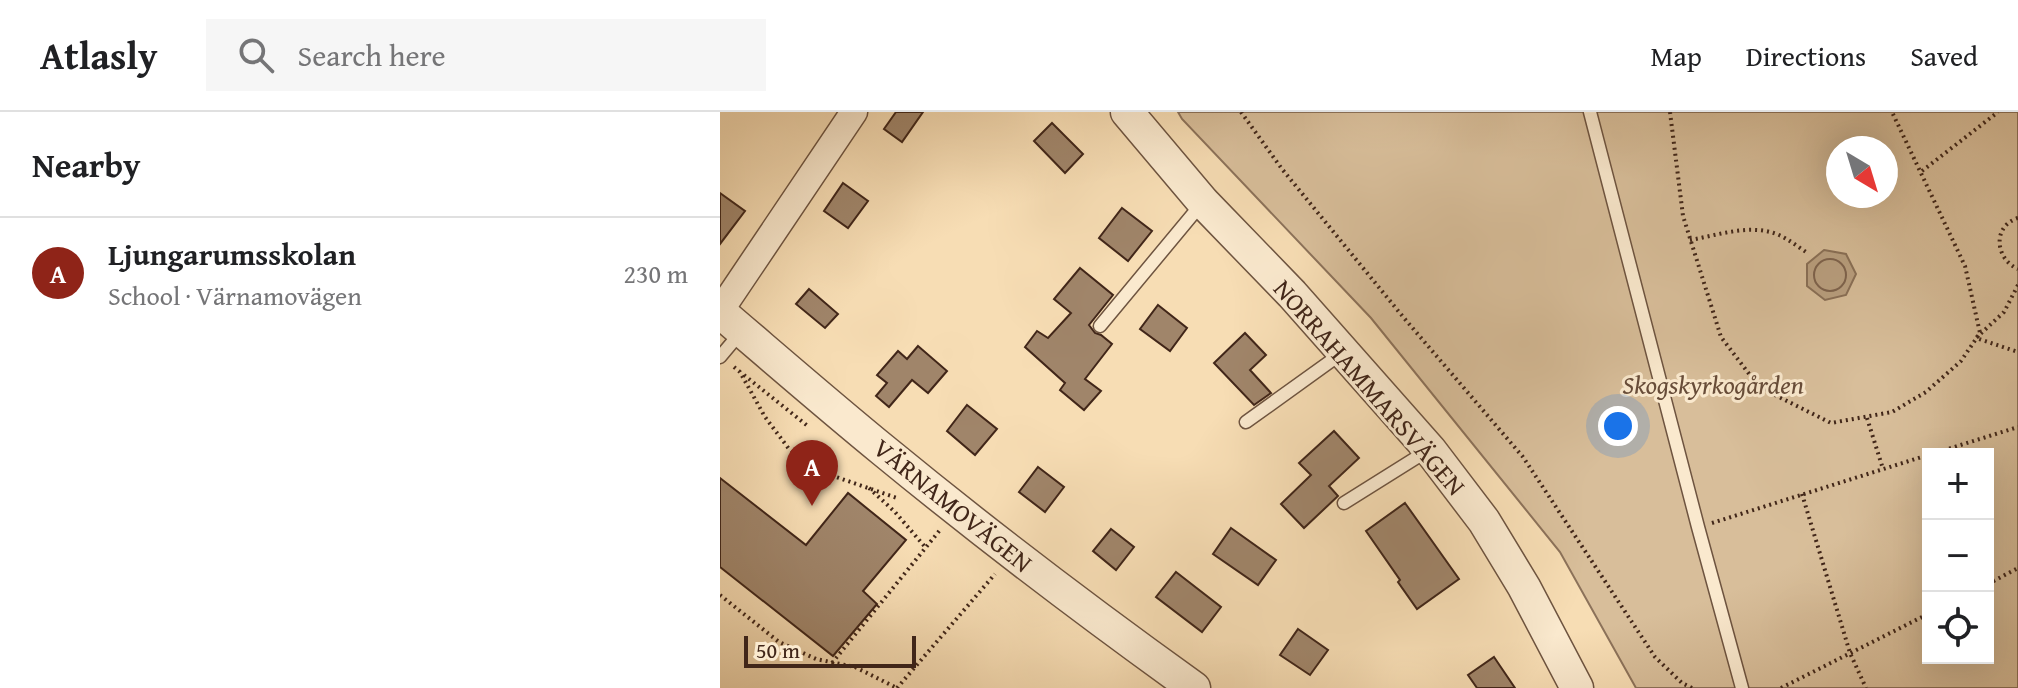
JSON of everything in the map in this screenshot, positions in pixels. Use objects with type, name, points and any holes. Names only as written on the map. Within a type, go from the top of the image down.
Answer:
[{"type":"street","points":[[727,318],[854,112]]},
{"type":"street","name":"NORRAHAMMARSVÄGEN","points":[[1127,112],[1203,202],[1292,294],[1430,450],[1484,521],[1524,587],[1577,688]]},
{"type":"street","name":"VÄRNAMOVÄGEN","points":[[727,318],[960,511],[1109,627],[1194,688]]},
{"type":"lane","points":[[1590,112],[1742,688]]},
{"type":"lane","points":[[1100,326],[1203,202]]},
{"type":"lane","points":[[720,356],[727,318]]},
{"type":"lane","points":[[1246,422],[1342,353]]},
{"type":"lane","points":[[1344,503],[1430,450]]},
{"type":"path","points":[[1241,112],[1282,169],[1523,457],[1655,657],[1682,683],[1692,688]]},
{"type":"path","points":[[1670,112],[1683,216],[1721,337],[1759,387],[1831,423],[1892,412],[1926,392],[1961,361],[1980,333],[1965,266],[1892,112]]},
{"type":"path","points":[[1922,171],[1998,112]]},
{"type":"path","points":[[2018,218],[2012,220],[2001,233],[1999,250],[2008,265],[2018,269]]},
{"type":"path","points":[[1690,240],[1759,229],[1780,235],[1806,252]]},
{"type":"path","points":[[1976,338],[2004,312],[2018,285]]},
{"type":"path","points":[[1976,338],[2018,352]]},
{"type":"path","points":[[720,356],[740,372],[765,417],[789,449],[813,469],[898,498]]},
{"type":"path","points":[[1867,417],[1883,469]]},
{"type":"path","points":[[1952,448],[2018,427]]},
{"type":"path","points":[[1698,527],[1922,457]]},
{"type":"path","points":[[868,487],[926,548]]},
{"type":"path","points":[[1802,494],[1850,653],[1866,688]]},
{"type":"path","points":[[832,663],[940,530],[930,522]]},
{"type":"path","points":[[1994,581],[2018,568]]},
{"type":"path","points":[[720,595],[779,642],[816,659],[855,667],[897,688],[996,572],[1003,578]]},
{"type":"path","points":[[1781,688],[1922,617]]},
{"type":"green space","name":"Skogskyrkogården","points":[[1178,112],[2018,112],[2018,688],[1636,688],[1560,552],[1371,318]]},
{"type":"water","points":[[1824,250],[1846,254],[1856,274],[1846,295],[1825,300],[1807,286],[1807,264]]},
{"type":"building","points":[[896,112],[923,112],[902,142],[884,129]]},
{"type":"building","points":[[1052,123],[1083,154],[1065,173],[1034,141]]},
{"type":"building","points":[[843,183],[868,201],[848,228],[824,211]]},
{"type":"building","points":[[720,193],[745,211],[720,244]]},
{"type":"building","points":[[1122,208],[1152,231],[1128,261],[1099,238]]},
{"type":"building","points":[[1080,268],[1113,295],[1089,325],[1112,344],[1085,379],[1101,391],[1084,410],[1060,390],[1065,383],[1025,347],[1037,331],[1048,338],[1071,313],[1054,299]]},
{"type":"building","points":[[809,289],[838,314],[825,328],[796,304]]},
{"type":"building","points":[[1158,305],[1187,328],[1170,351],[1140,329]]},
{"type":"building","points":[[1245,333],[1266,355],[1250,370],[1271,393],[1254,405],[1214,363]]},
{"type":"building","points":[[918,346],[947,371],[928,393],[912,380],[889,407],[876,396],[887,383],[877,375],[898,351],[907,359]]},
{"type":"building","points":[[967,405],[997,429],[975,455],[947,431]]},
{"type":"building","points":[[1334,431],[1359,458],[1329,486],[1338,496],[1304,528],[1281,504],[1311,475],[1299,463]]},
{"type":"building","points":[[1038,467],[1064,487],[1045,512],[1019,492]]},
{"type":"building","points":[[720,478],[806,545],[848,493],[906,540],[863,591],[877,604],[833,656],[720,567]]},
{"type":"building","points":[[1405,503],[1459,579],[1417,609],[1366,531]]},
{"type":"building","points":[[1231,528],[1276,560],[1258,585],[1213,554]]},
{"type":"building","points":[[1111,529],[1134,547],[1116,570],[1093,551]]},
{"type":"building","points":[[1176,572],[1221,607],[1202,632],[1156,597]]},
{"type":"building","points":[[1298,629],[1328,650],[1310,675],[1280,655]]},
{"type":"building","points":[[1494,657],[1515,688],[1477,688],[1468,675]]},
{"type":"place","name":"Ljungarumsskolan","points":[[812,506]]}]
